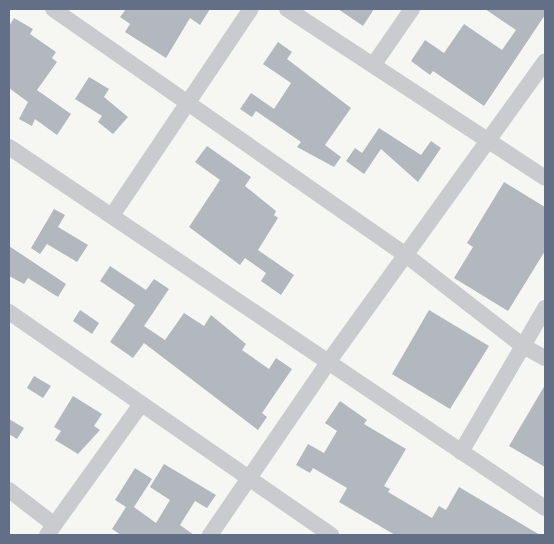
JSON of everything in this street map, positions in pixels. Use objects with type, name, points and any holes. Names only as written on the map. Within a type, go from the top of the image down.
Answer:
[{"type":"street","points":[[53,9],[407,256],[523,346],[545,358]]},
{"type":"street","points":[[113,214],[251,9]]},
{"type":"street","points":[[287,9],[374,64],[545,178]]},
{"type":"street","points":[[374,64],[412,9]]},
{"type":"street","points":[[210,535],[252,477],[329,361],[490,143],[545,62]]},
{"type":"street","points":[[9,147],[113,214],[545,508]]},
{"type":"street","points":[[461,452],[545,308]]},
{"type":"street","points":[[9,312],[141,404],[252,477],[331,535]]},
{"type":"street","points":[[9,490],[49,529],[141,404]]},
{"type":"building","points":[[126,9],[210,9],[200,25],[190,18],[166,58],[125,32],[130,24],[120,17]]},
{"type":"building","points":[[338,9],[374,9],[363,26]]},
{"type":"building","points":[[485,9],[545,9],[545,15],[484,106],[433,71],[430,75],[411,61],[425,40],[444,53],[464,24],[502,50],[516,30]]},
{"type":"building","points":[[14,18],[33,29],[30,34],[56,52],[52,58],[57,62],[37,90],[71,114],[57,135],[35,119],[32,126],[19,119],[28,102],[9,88],[9,26]]},
{"type":"building","points":[[278,42],[292,52],[287,59],[351,108],[325,145],[341,157],[334,167],[297,147],[301,142],[256,111],[252,117],[240,109],[251,93],[274,109],[291,83],[263,64]]},
{"type":"building","points":[[89,77],[109,89],[104,97],[128,117],[113,134],[98,122],[102,116],[75,99]]},
{"type":"building","points":[[379,128],[421,155],[431,141],[441,148],[418,182],[381,149],[364,174],[346,161],[355,148],[362,153]]},
{"type":"building","points":[[207,146],[251,177],[245,186],[276,211],[274,215],[278,218],[258,250],[294,275],[281,295],[261,281],[266,273],[245,258],[240,265],[189,227],[220,180],[195,162]]},
{"type":"building","points":[[504,182],[545,207],[545,251],[508,311],[454,278],[473,247],[467,243]]},
{"type":"building","points":[[54,209],[65,215],[58,227],[88,245],[77,262],[47,244],[40,254],[31,248]]},
{"type":"building","points":[[9,246],[66,284],[58,297],[28,278],[24,284],[9,276]]},
{"type":"building","points":[[110,266],[146,290],[154,279],[169,289],[144,326],[165,340],[184,313],[204,326],[211,315],[246,344],[242,350],[269,369],[276,358],[292,369],[262,413],[267,417],[258,430],[144,343],[133,358],[110,342],[135,305],[100,281]]},
{"type":"building","points":[[80,310],[99,323],[92,334],[73,321]]},
{"type":"building","points":[[429,310],[489,346],[450,409],[392,374]]},
{"type":"building","points":[[34,376],[51,386],[43,398],[27,388]]},
{"type":"building","points":[[545,385],[545,467],[509,446]]},
{"type":"building","points":[[73,396],[102,414],[94,426],[100,430],[78,454],[55,440],[61,431],[54,427]]},
{"type":"building","points":[[340,401],[367,420],[364,424],[406,449],[384,486],[390,489],[388,492],[432,518],[439,506],[446,510],[459,487],[540,535],[395,535],[339,502],[347,488],[313,468],[310,473],[296,465],[308,444],[324,453],[337,431],[325,423]]},
{"type":"building","points":[[9,419],[24,428],[17,439],[9,434]]},
{"type":"building","points":[[164,464],[216,495],[207,508],[195,501],[180,525],[194,535],[121,535],[112,529],[126,507],[115,500],[135,468],[152,479],[134,507],[156,523],[170,500],[150,487]]}]
